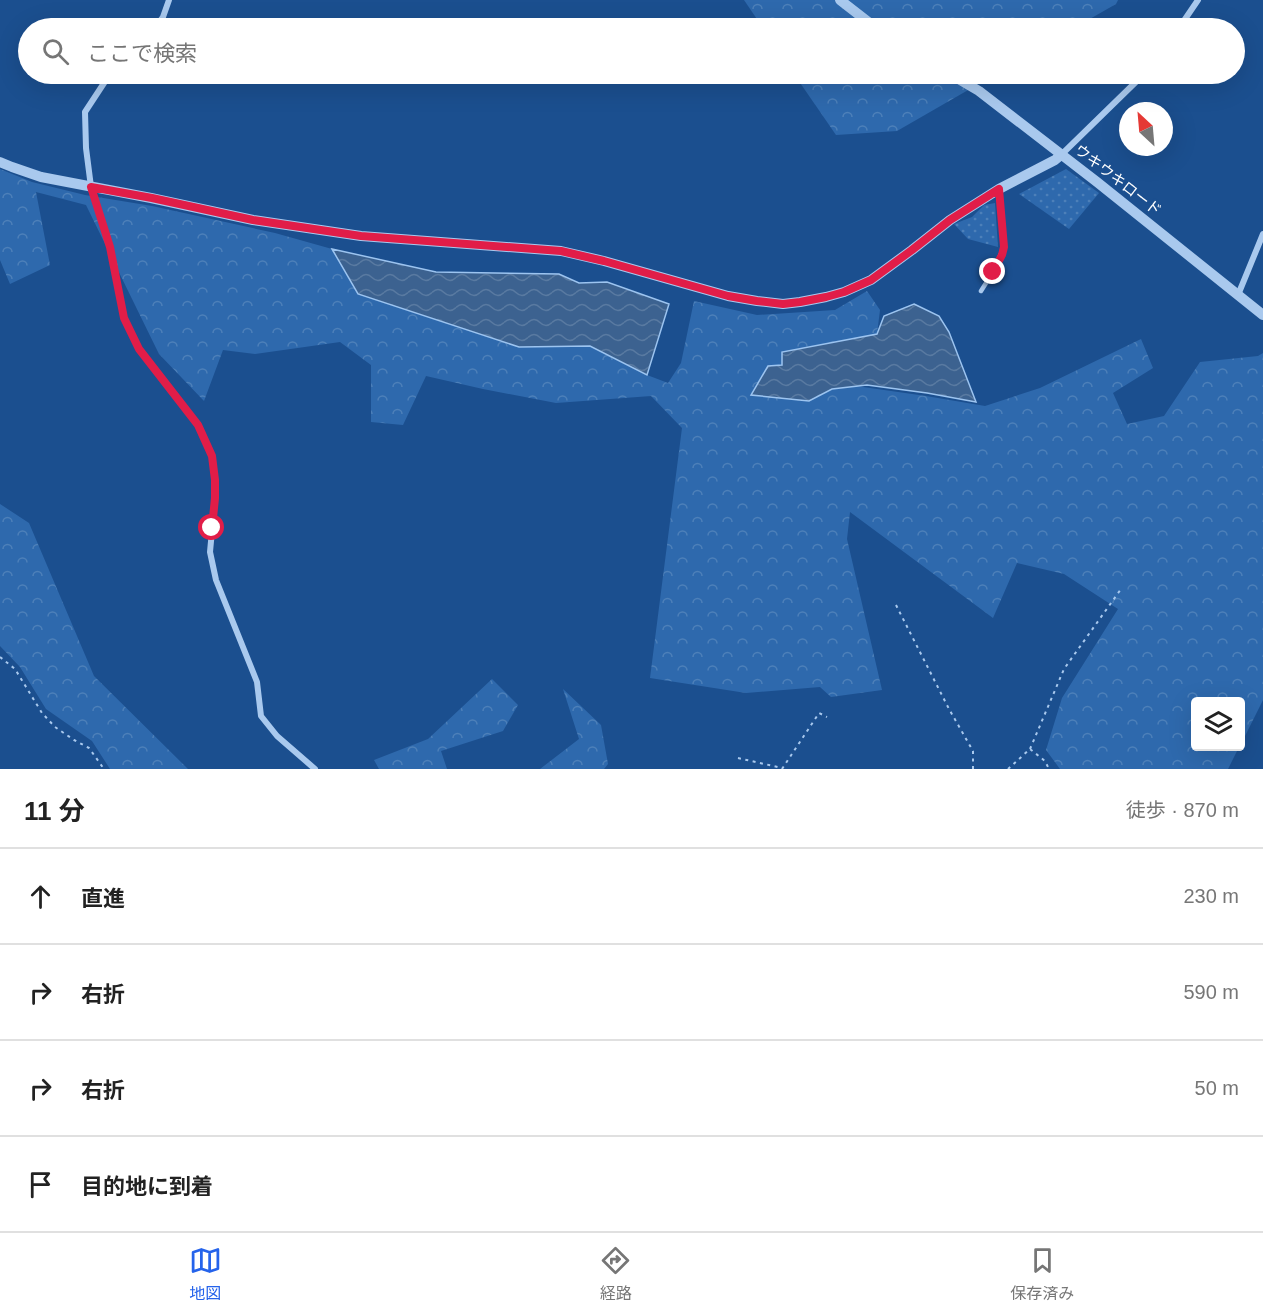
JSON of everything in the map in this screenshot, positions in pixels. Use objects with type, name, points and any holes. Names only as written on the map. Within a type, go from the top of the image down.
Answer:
[{"type":"street","points":[[162,18],[169,0]]},
{"type":"street","points":[[840,0],[863,18]]},
{"type":"street","points":[[1186,18],[1198,0]]},
{"type":"street","points":[[103,84],[85,112],[86,148],[91,187],[110,247],[124,318],[139,349],[198,425],[212,456],[215,498],[210,552],[216,580],[257,682],[261,716],[277,736],[315,769]]},
{"type":"street","name":"ウキウキロード","points":[[968,84],[980,91],[1263,315]]},
{"type":"street","points":[[0,162],[41,177],[253,220],[361,236],[561,251],[728,296],[783,304],[826,297],[871,280],[950,220],[999,189],[1055,160],[1134,84]]},
{"type":"street","points":[[1238,295],[1263,234]]},
{"type":"lane","points":[[981,291],[998,264],[1004,247],[999,189]]},
{"type":"path","points":[[1008,769],[1030,749],[1064,669],[1121,589]]},
{"type":"path","points":[[896,605],[973,751],[973,769]]},
{"type":"path","points":[[0,657],[15,669],[42,713],[55,727],[89,748],[104,769]]},
{"type":"path","points":[[738,758],[782,769],[819,713],[827,717]]},
{"type":"path","points":[[1030,749],[1045,762],[1049,769]]},
{"type":"green space","points":[[744,0],[1118,0],[1116,4],[1092,18],[756,18]]},
{"type":"green space","points":[[801,84],[979,84],[897,131],[836,135]]},
{"type":"green space","points":[[0,169],[32,182],[85,195],[152,206],[275,233],[332,249],[358,294],[519,347],[590,346],[668,383],[681,363],[694,301],[757,315],[835,310],[867,291],[880,310],[877,334],[782,352],[782,365],[768,366],[751,395],[856,386],[985,406],[1040,388],[1141,339],[1153,368],[1113,393],[1127,424],[1164,416],[1200,362],[1258,356],[1263,353],[1263,700],[1245,736],[1245,697],[1191,697],[1191,751],[1237,751],[1228,769],[1060,769],[1046,750],[1062,698],[1118,609],[1064,574],[1017,563],[993,618],[850,512],[847,539],[882,690],[831,697],[820,687],[746,693],[650,678],[682,428],[651,396],[556,403],[426,376],[403,425],[371,422],[371,365],[340,342],[255,354],[223,350],[204,401],[159,354],[86,205],[36,192],[50,265],[10,284],[0,260]]},
{"type":"green space","points":[[1066,169],[1099,193],[1069,229],[1019,194]]},
{"type":"green space","points":[[995,203],[998,247],[968,239],[954,224],[972,217],[984,205]]},
{"type":"green space","points":[[0,504],[29,523],[94,676],[188,769],[110,769],[92,741],[46,709],[20,667],[0,646]]},
{"type":"green space","points":[[492,679],[518,705],[503,731],[441,751],[447,769],[379,769],[374,760],[428,739]]},
{"type":"green space","points":[[563,689],[601,725],[608,764],[604,769],[540,769],[579,739]]},
{"type":"water","points":[[332,249],[436,272],[559,274],[579,283],[607,282],[669,304],[647,375],[590,346],[519,347],[358,294]]},
{"type":"water","points":[[914,304],[939,316],[949,332],[976,402],[867,385],[832,389],[809,401],[751,395],[768,366],[782,365],[782,352],[877,334],[884,316]]},
{"type":"route","points":[[212,528],[215,498],[212,456],[198,425],[139,349],[124,318],[110,247],[91,187],[253,220],[361,236],[561,251],[728,296],[783,304],[826,297],[871,280],[950,220],[999,189],[1004,247],[993,272]]}]
